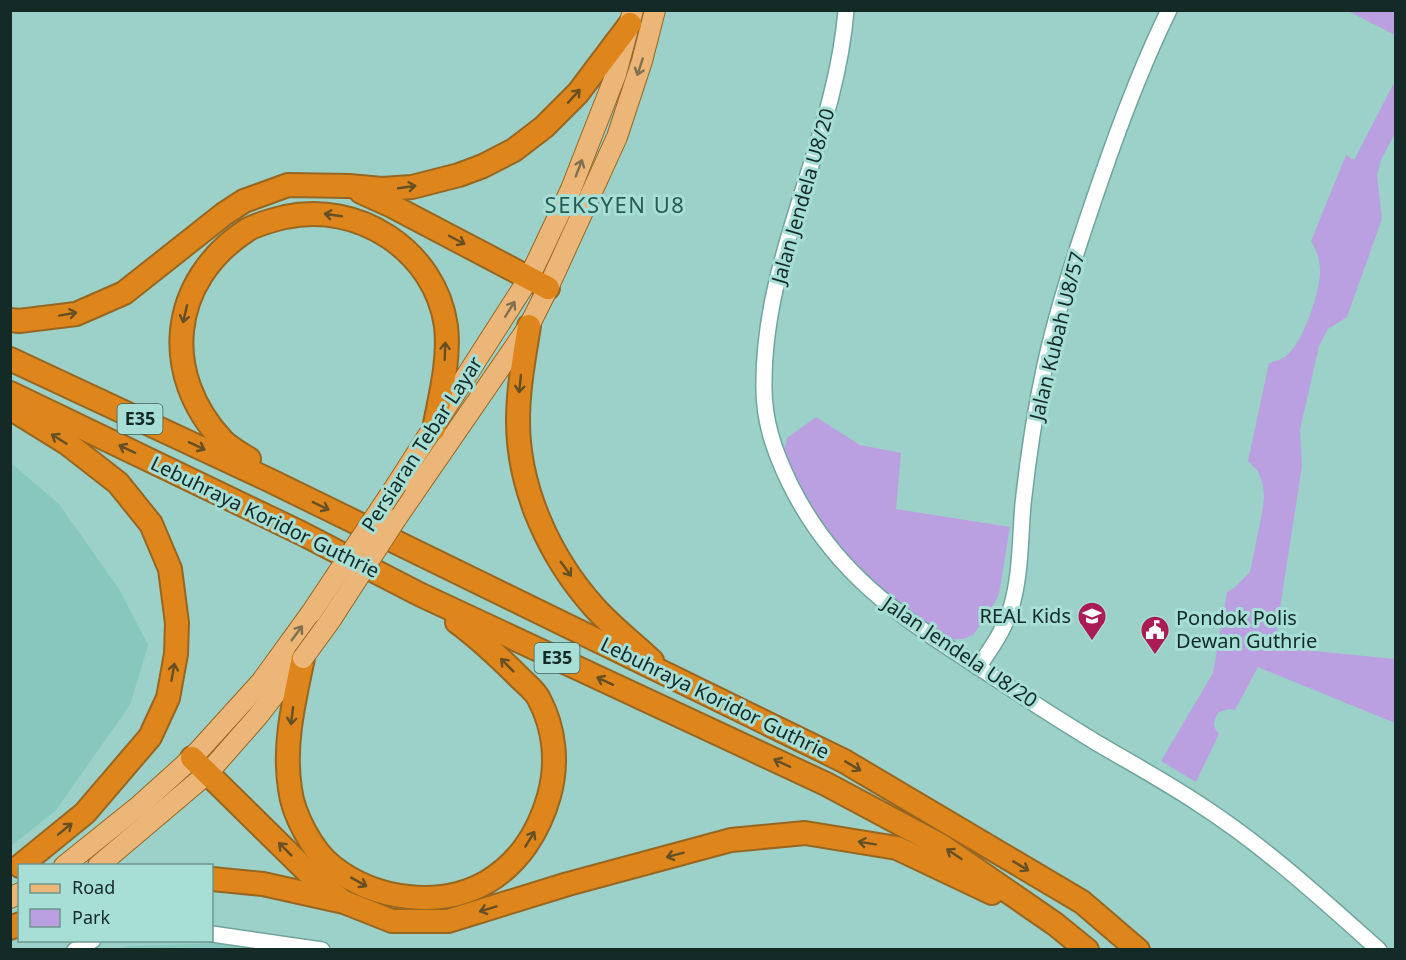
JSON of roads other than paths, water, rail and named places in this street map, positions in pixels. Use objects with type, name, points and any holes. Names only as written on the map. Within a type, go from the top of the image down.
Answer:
[{"type":"highway","points":[[10,320],[19,321],[75,314],[124,293],[224,214],[244,201],[288,185],[382,189],[412,187],[459,175],[483,166],[513,150],[544,127],[578,93],[631,17]]},
{"type":"highway","points":[[349,186],[539,283]]},
{"type":"highway","points":[[268,480],[256,464],[224,442],[200,409],[188,388],[182,364],[181,338],[186,307],[202,273],[223,249],[248,229],[278,219],[299,214],[325,214],[362,222],[381,230],[405,248],[427,275],[439,300],[446,326],[444,374],[434,429]]},
{"type":"highway","points":[[529,326],[520,386],[518,423],[523,472],[536,515],[561,563],[595,608],[668,677]]},
{"type":"highway","name":"Lebuhraya Koridor Guthrie","points":[[10,359],[268,480],[843,761],[1082,902],[1138,950]]},
{"type":"highway","name":"Lebuhraya Koridor Guthrie","points":[[10,393],[301,533],[419,594],[826,784],[942,846],[1055,924],[1087,950]]},
{"type":"highway","points":[[10,408],[68,444],[118,483],[151,524],[170,569],[177,623],[176,654],[168,698],[150,737],[86,813],[22,864]]},
{"type":"highway","points":[[303,658],[292,709],[287,764],[290,790],[295,811],[310,840],[332,867],[367,887],[398,895],[423,898],[448,897],[487,882],[512,863],[530,843],[546,809],[552,786],[555,757],[551,729],[539,697],[486,644],[419,594]]},
{"type":"highway","points":[[200,765],[316,880],[344,902]]},
{"type":"highway","points":[[213,879],[263,884],[344,902],[392,921],[448,921],[568,884],[730,840],[805,833],[897,848],[1055,924]]},
{"type":"main road","name":"Persiaran Tebar Layar","points":[[66,864],[140,805],[200,765],[311,613],[434,429],[539,283],[617,137],[642,61],[655,10]]},
{"type":"main road","name":"Persiaran Tebar Layar","points":[[101,864],[200,765],[258,716],[330,621],[418,484],[529,326],[539,283],[571,189],[616,74],[631,17]]},
{"type":"street","name":"Jalan Jendela U8/20","points":[[846,10],[841,52],[832,96],[784,254],[766,350],[764,382],[769,435],[804,510],[829,546],[853,573],[895,610],[939,643],[1093,741],[1202,806],[1268,855],[1379,950]]},
{"type":"street","name":"Jalan Kubah U8/57","points":[[978,667],[995,643],[1012,600],[1034,429],[1045,365],[1065,293],[1120,121],[1169,10]]},
{"type":"street","points":[[213,934],[322,950]]},
{"type":"street","points":[[75,950],[89,942]]},
{"type":"place","name":"REAL Kids","points":[[1092,642]]},
{"type":"place","name":"Pondok Polis Dewan Guthrie","points":[[1155,656]]},
{"type":"district","name":"SEKSYEN U8","points":[[615,205]]}]
